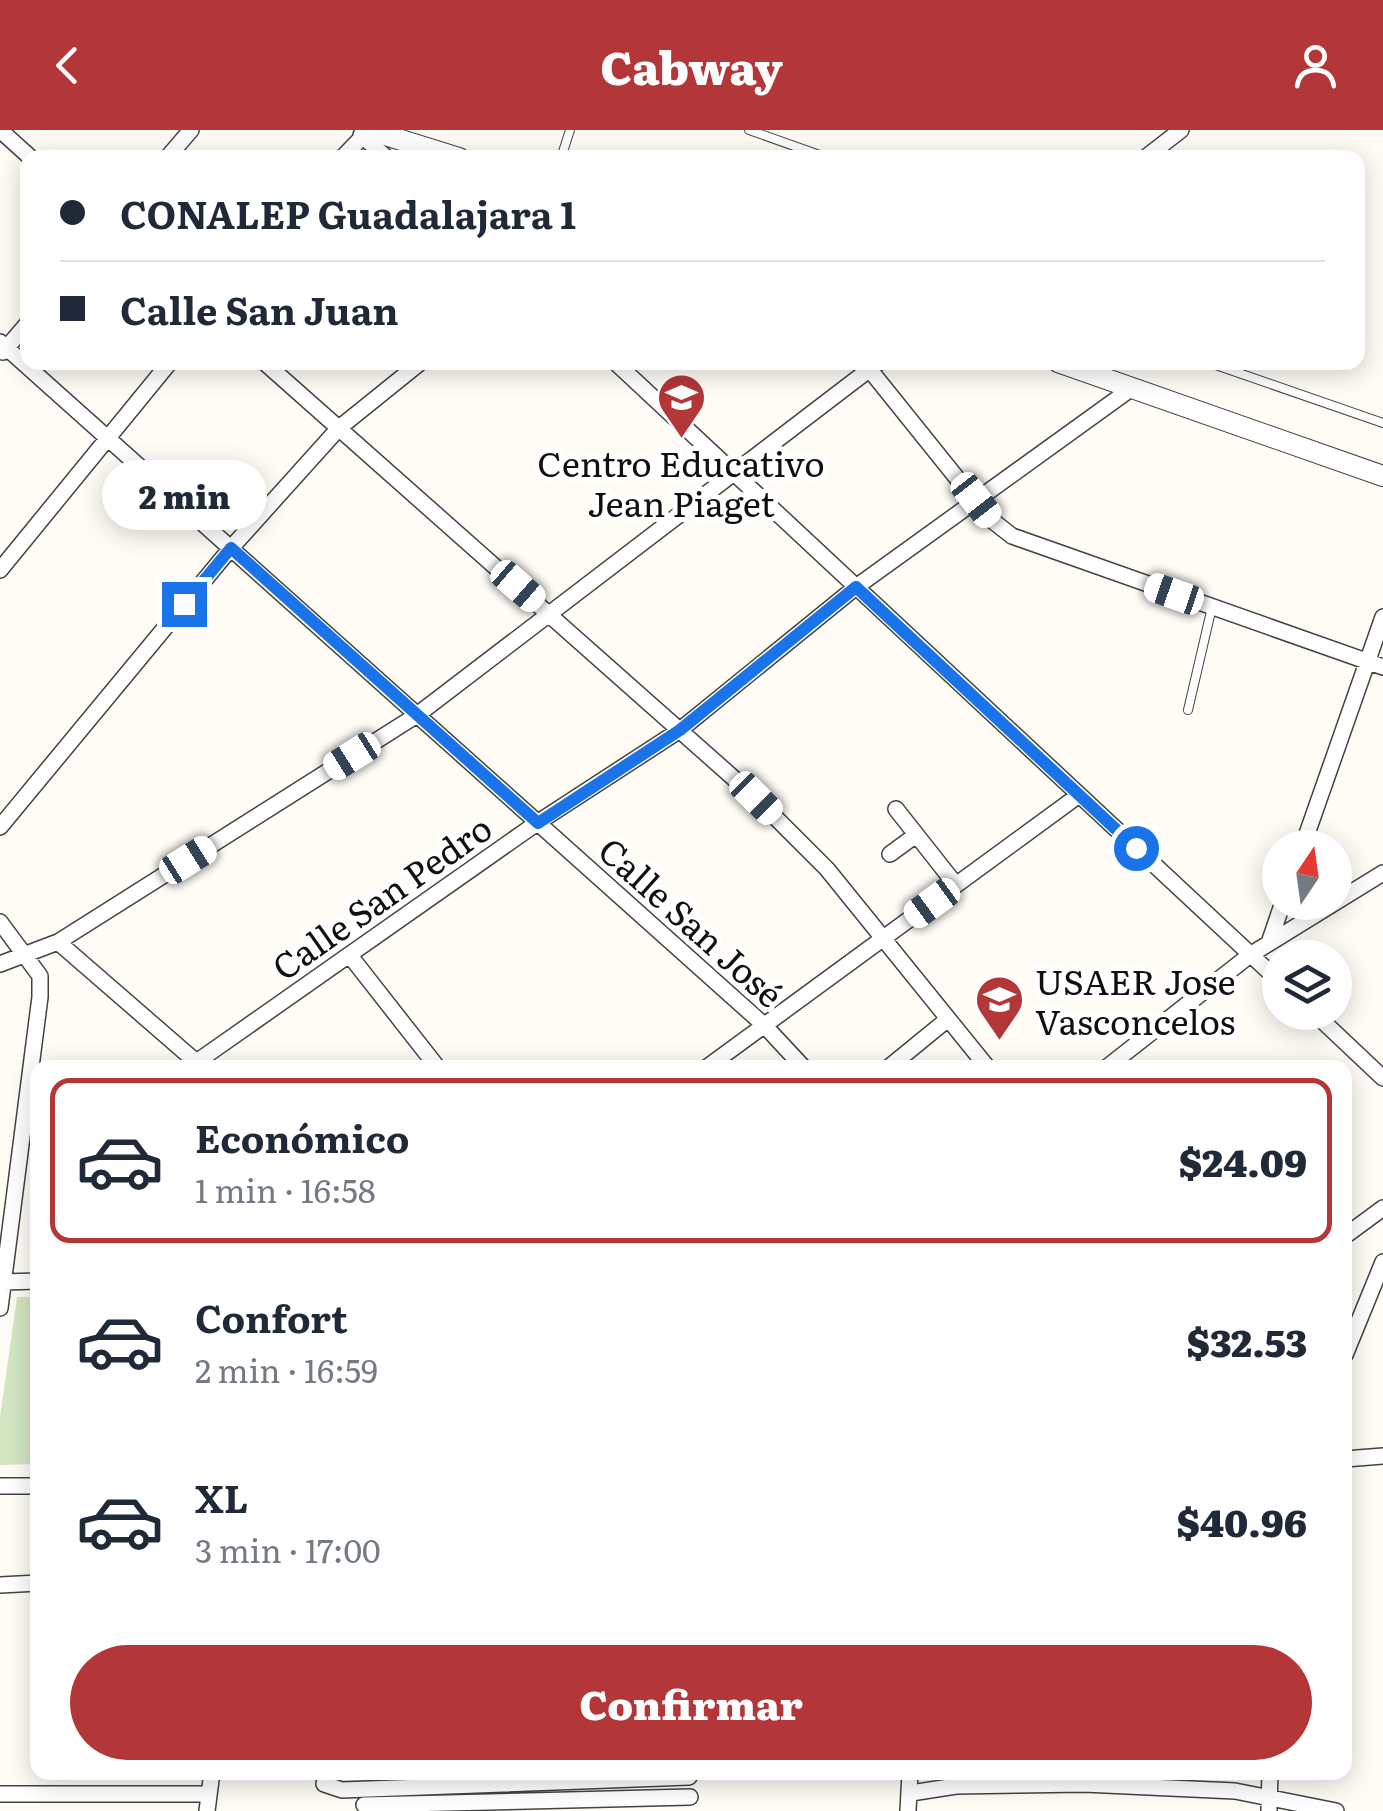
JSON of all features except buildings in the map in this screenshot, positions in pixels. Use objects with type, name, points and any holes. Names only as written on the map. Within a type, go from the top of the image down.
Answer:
[{"type":"street","points":[[0,130],[22,150]]},
{"type":"street","points":[[174,150],[190,130]]},
{"type":"street","points":[[1155,150],[1181,130]]},
{"type":"street","points":[[365,132],[430,150]]},
{"type":"street","points":[[2,348],[20,330]]},
{"type":"street","name":"Calle San José","points":[[28,370],[764,1025],[797,1060]]},
{"type":"street","points":[[0,570],[163,370]]},
{"type":"street","points":[[273,370],[680,730],[827,869],[981,1060]]},
{"type":"street","points":[[0,827],[231,548],[338,428],[411,370]]},
{"type":"street","points":[[624,370],[1262,965]]},
{"type":"street","points":[[0,964],[58,942],[418,716],[548,612],[869,370]]},
{"type":"street","points":[[877,370],[976,500],[1012,536],[1375,664]]},
{"type":"street","points":[[1081,370],[1383,476]]},
{"type":"street","name":"Calle San Pedro","points":[[202,1060],[538,823],[680,730],[856,587],[1132,388]]},
{"type":"street","points":[[1309,830],[1375,664],[1383,617]]},
{"type":"street","points":[[717,1060],[1079,795]]},
{"type":"street","points":[[896,809],[956,885]]},
{"type":"street","points":[[890,854],[916,835]]},
{"type":"street","points":[[1275,940],[1383,873]]},
{"type":"street","points":[[0,922],[40,976],[32,1060]]},
{"type":"street","points":[[58,942],[189,1060]]},
{"type":"street","points":[[1116,1060],[1262,948]]},
{"type":"street","points":[[351,957],[432,1060]]},
{"type":"street","points":[[898,1060],[948,1020]]},
{"type":"street","points":[[1331,1030],[1383,1078]]},
{"type":"street","points":[[0,1308],[30,1073]]},
{"type":"street","points":[[1352,1231],[1383,1208]]},
{"type":"street","points":[[1352,1339],[1383,1262]]},
{"type":"street","points":[[2,1282],[30,1281]]},
{"type":"street","points":[[1352,1458],[1383,1456]]},
{"type":"street","points":[[0,1486],[30,1486]]},
{"type":"street","points":[[0,1585],[30,1584]]},
{"type":"street","points":[[328,1781],[386,1780]]},
{"type":"street","points":[[908,1811],[910,1780]]},
{"type":"street","points":[[911,1794],[956,1786],[1052,1780]]},
{"type":"street","points":[[1099,1780],[1336,1811]]},
{"type":"street","points":[[0,1794],[208,1802]]},
{"type":"street","points":[[364,1805],[691,1804]]},
{"type":"lane","points":[[749,130],[805,150]]},
{"type":"lane","points":[[1231,370],[1383,423]]},
{"type":"lane","points":[[1188,710],[1212,607]]},
{"type":"green space","points":[[17,1297],[30,1297],[30,1464],[0,1465],[0,1417]]},
{"type":"place","name":"Centro Educativo Jean Piaget","points":[[681,440]]},
{"type":"place","name":"USAER Jose Vasconcelos","points":[[1000,1042]]},
{"type":"route","points":[[184,604],[231,548],[538,823],[680,730],[856,587],[1136,848]]}]
